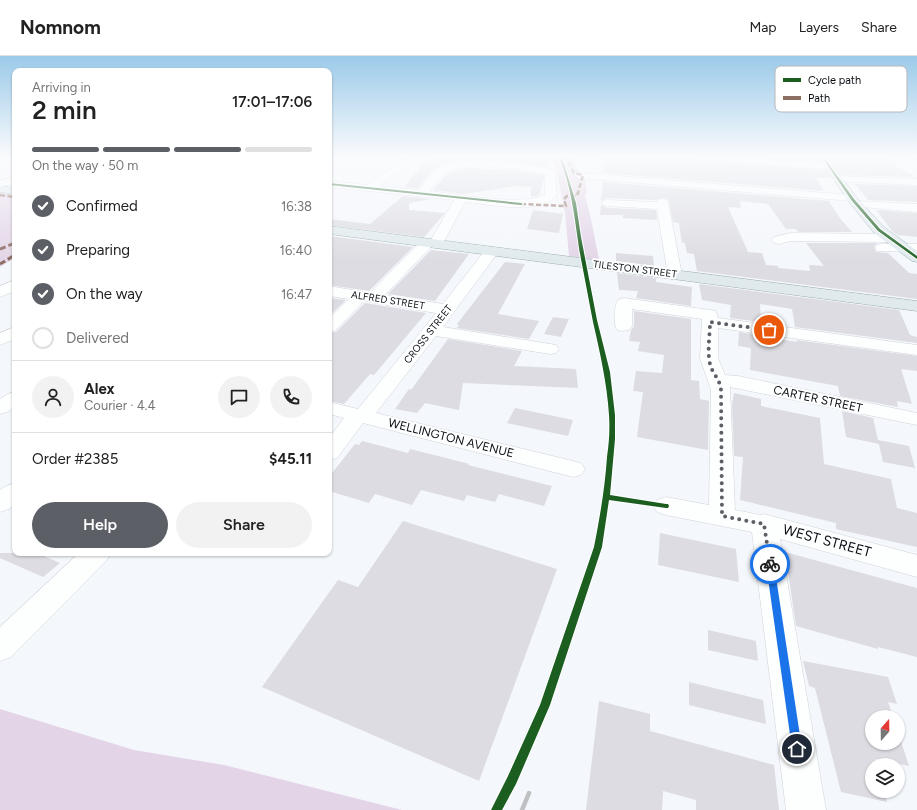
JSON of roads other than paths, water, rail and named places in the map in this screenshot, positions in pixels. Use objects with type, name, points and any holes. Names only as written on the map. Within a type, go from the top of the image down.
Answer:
[{"type":"main road","points":[[846,191],[879,230],[917,258]]},
{"type":"main road","name":"TILESTON STREET","points":[[332,230],[917,306]]},
{"type":"street","points":[[430,191],[460,198],[521,204],[543,201],[550,194]]},
{"type":"street","points":[[747,191],[917,208]]},
{"type":"street","points":[[528,192],[550,194]]},
{"type":"street","points":[[332,325],[432,244],[460,198]]},
{"type":"street","points":[[607,203],[662,204],[675,275]]},
{"type":"street","points":[[779,240],[791,237],[888,238]]},
{"type":"street","points":[[866,237],[881,248],[917,248]]},
{"type":"street","name":"CROSS STREET","points":[[332,449],[432,330],[492,251]]},
{"type":"street","points":[[0,292],[12,286]]},
{"type":"street","name":"ALFRED STREET","points":[[332,291],[448,310]]},
{"type":"street","points":[[623,326],[624,303],[710,315],[709,361],[719,380],[721,390],[722,516]]},
{"type":"street","points":[[710,322],[917,350]]},
{"type":"street","points":[[0,325],[12,328]]},
{"type":"street","points":[[432,330],[550,349]]},
{"type":"street","points":[[0,340],[12,334]]},
{"type":"street","name":"CARTER STREET","points":[[719,380],[738,382],[917,419]]},
{"type":"street","points":[[0,408],[12,400]]},
{"type":"street","name":"WELLINGTON AVENUE","points":[[332,409],[574,469]]},
{"type":"street","points":[[0,503],[12,494]]},
{"type":"street","name":"WEST STREET","points":[[666,506],[764,524],[816,537],[917,566]]},
{"type":"street","points":[[764,524],[806,810]]},
{"type":"street","points":[[0,647],[94,556]]},
{"type":"railway","points":[[522,810],[529,793]]}]
